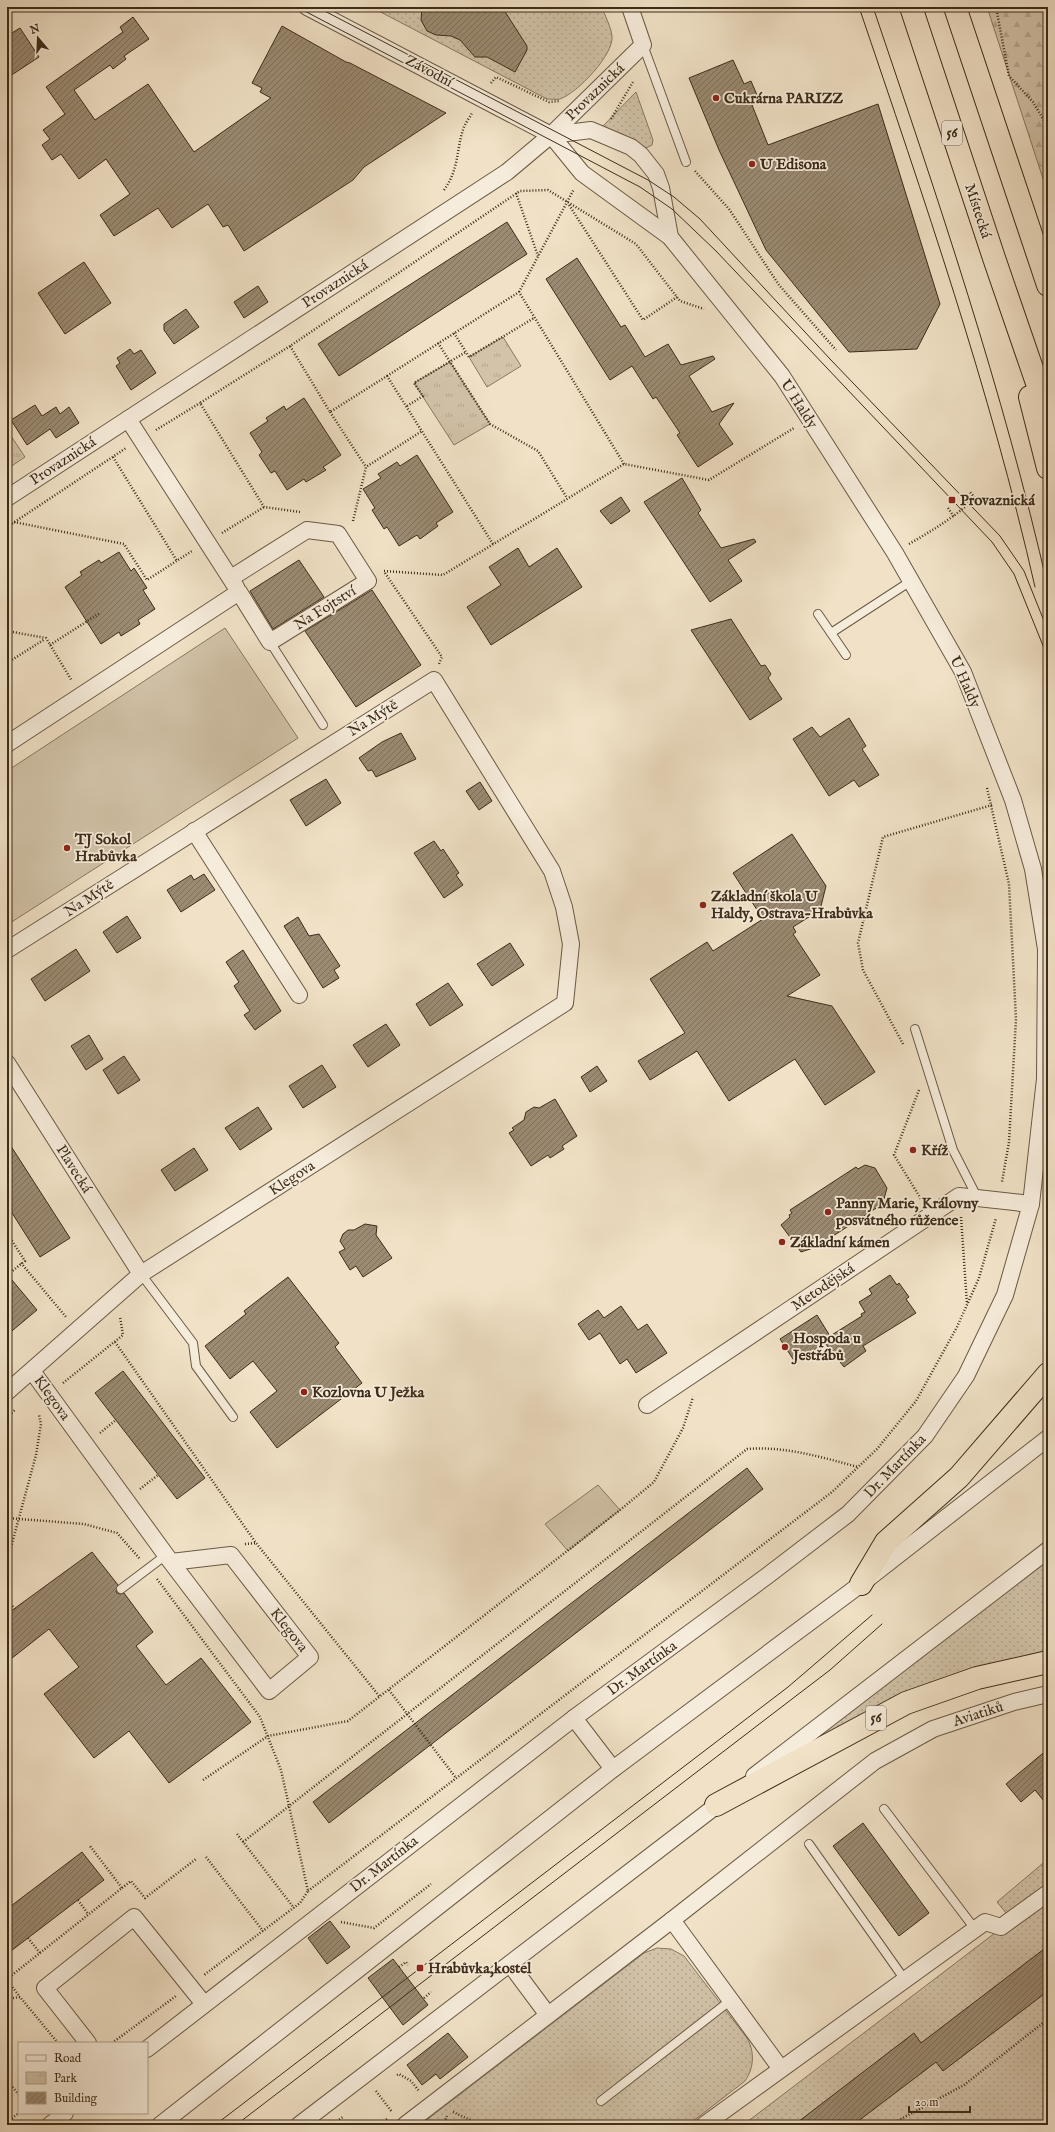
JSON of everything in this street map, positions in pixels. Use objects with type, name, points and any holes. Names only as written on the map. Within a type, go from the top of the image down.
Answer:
[{"type":"highway","name":"Místecká","points":[[911,7],[994,258],[1048,415]]},
{"type":"highway","points":[[955,7],[1048,285]]},
{"type":"highway","points":[[1032,236],[1048,268]]},
{"type":"highway","name":"56","points":[[994,258],[1048,468]]},
{"type":"highway","points":[[861,1584],[886,1542],[959,1478],[1048,1374]]},
{"type":"highway","name":"56","points":[[716,1805],[906,1704],[977,1678],[1048,1662]]},
{"type":"street","points":[[630,7],[643,45]]},
{"type":"street","name":"Závodní","points":[[310,8],[551,135]]},
{"type":"street","name":"Provaznická","points":[[7,498],[507,172],[551,135],[643,45]]},
{"type":"street","name":"U Haldy","points":[[551,135],[591,130],[631,147],[641,155],[656,174],[661,188],[670,237]]},
{"type":"street","name":"U Haldy","points":[[551,135],[582,173],[670,237],[782,376],[911,581],[964,672],[1013,800],[1033,869],[1046,949],[1045,1079],[1031,1204]]},
{"type":"street","points":[[128,418],[231,578],[270,642]]},
{"type":"street","name":"Na Fojtství","points":[[231,578],[307,530],[338,534],[368,581],[270,642]]},
{"type":"street","points":[[7,744],[239,592]]},
{"type":"street","name":"Na Mýtě","points":[[7,950],[434,680]]},
{"type":"street","name":"Klegova","points":[[7,1392],[141,1274],[565,1004],[571,944],[564,907],[552,871],[434,680]]},
{"type":"street","points":[[194,831],[298,995]]},
{"type":"street","name":"Plavecká","points":[[7,1063],[141,1274]]},
{"type":"street","points":[[959,1196],[1031,1204]]},
{"type":"street","name":"Metodějská","points":[[647,1405],[959,1196]]},
{"type":"street","name":"Dr. Martínka","points":[[148,2048],[574,1718],[767,1576],[848,1514],[925,1436],[966,1376],[1005,1295],[1031,1204]]},
{"type":"street","name":"Klegova","points":[[32,1371],[168,1558],[269,1691],[310,1657],[231,1555],[168,1558]]},
{"type":"street","points":[[160,2125],[613,1769],[861,1584],[1048,1438]]},
{"type":"street","points":[[299,2125],[1048,1550]]},
{"type":"street","name":"Aviatiků","points":[[399,2120],[440,2097],[672,1920],[875,1761],[933,1729],[969,1716],[1048,1694]]},
{"type":"street","points":[[574,1718],[613,1769]]},
{"type":"street","points":[[704,2125],[985,1922],[1001,1927],[1048,1892]]},
{"type":"street","points":[[87,2042],[45,1988],[134,1917],[204,2004]]},
{"type":"street","points":[[672,1920],[781,2069]]},
{"type":"street","points":[[510,1964],[548,2015]]},
{"type":"street","points":[[50,2125],[64,2114]]},
{"type":"lane","points":[[643,45],[686,162]]},
{"type":"lane","points":[[831,633],[911,581]]},
{"type":"lane","points":[[818,614],[846,655]]},
{"type":"lane","points":[[270,642],[323,725]]},
{"type":"lane","points":[[915,1029],[953,1150],[977,1198]]},
{"type":"lane","points":[[141,1274],[193,1343],[196,1366],[233,1417]]},
{"type":"lane","points":[[121,1589],[149,1568],[168,1558]]},
{"type":"lane","points":[[884,1809],[975,1929]]},
{"type":"lane","points":[[809,1844],[905,1980]]},
{"type":"lane","points":[[602,2101],[731,2000]]},
{"type":"path","points":[[996,7],[1009,76],[1033,102],[1048,127]]},
{"type":"path","points":[[443,192],[451,181],[464,127],[481,98],[496,77],[549,102],[564,100]]},
{"type":"path","points":[[686,162],[729,209],[779,285],[836,350]]},
{"type":"path","points":[[7,527],[141,439],[290,346],[520,191],[548,190],[636,244],[680,301],[706,310]]},
{"type":"path","points":[[516,193],[538,256]]},
{"type":"path","points":[[330,412],[519,292],[567,203]]},
{"type":"path","points":[[567,203],[643,320],[677,297]]},
{"type":"path","points":[[519,292],[624,464]]},
{"type":"path","points":[[454,333],[469,357],[534,318]]},
{"type":"path","points":[[438,343],[490,424],[538,451],[567,498]]},
{"type":"path","points":[[290,346],[330,412],[366,467]]},
{"type":"path","points":[[406,406],[423,396],[414,383],[466,352]]},
{"type":"path","points":[[388,376],[493,544]]},
{"type":"path","points":[[200,403],[264,507],[301,513]]},
{"type":"path","points":[[791,421],[799,434]]},
{"type":"path","points":[[384,571],[443,575],[624,464],[708,480],[795,427]]},
{"type":"path","points":[[357,527],[353,521],[366,467],[422,431]]},
{"type":"path","points":[[113,457],[177,561]]},
{"type":"path","points":[[906,546],[954,516],[975,498],[969,491]]},
{"type":"path","points":[[948,508],[954,516]]},
{"type":"path","points":[[345,520],[353,521]]},
{"type":"path","points":[[14,522],[124,544],[147,580]]},
{"type":"path","points":[[380,565],[442,657],[434,680]]},
{"type":"path","points":[[50,645],[100,614]]},
{"type":"path","points":[[7,631],[46,638]]},
{"type":"path","points":[[46,638],[81,696]]},
{"type":"path","points":[[7,663],[46,638]]},
{"type":"path","points":[[113,2042],[294,1908],[300,1903],[308,1891],[832,1492],[877,1449],[916,1401],[979,1278],[996,1220],[1009,1142],[1016,1019],[1008,884],[992,805],[985,782]]},
{"type":"path","points":[[904,1046],[863,970],[858,943],[883,837],[992,805]]},
{"type":"path","points":[[927,1068],[894,1155],[931,1215]]},
{"type":"path","points":[[959,1196],[967,1304]]},
{"type":"path","points":[[7,1233],[25,1261],[7,1275]]},
{"type":"path","points":[[22,1263],[68,1320]]},
{"type":"path","points":[[49,1394],[123,1335],[117,1296]]},
{"type":"path","points":[[115,1342],[256,1543],[380,1697]]},
{"type":"path","points":[[203,1780],[268,1736],[348,1722],[654,1482],[683,1428],[702,1368]]},
{"type":"path","points":[[7,1562],[36,1455],[41,1424],[39,1411]]},
{"type":"path","points":[[98,1435],[116,1420]]},
{"type":"path","points":[[243,1842],[747,1450],[770,1448],[812,1454],[858,1467]]},
{"type":"path","points":[[136,1491],[158,1475]]},
{"type":"path","points":[[7,1518],[84,1524],[117,1533],[149,1568],[260,1717],[281,1770],[308,1891]]},
{"type":"path","points":[[7,1599],[15,1609]]},
{"type":"path","points":[[389,1690],[456,1778]]},
{"type":"path","points":[[237,1834],[294,1908]]},
{"type":"path","points":[[90,1846],[122,1888]]},
{"type":"path","points":[[206,1857],[263,1931]]},
{"type":"path","points":[[57,2042],[7,1979],[131,1881],[145,1898],[196,1860]]},
{"type":"path","points":[[338,1922],[374,1928],[431,1884]]},
{"type":"path","points":[[78,1900],[88,1914]]},
{"type":"path","points":[[28,1938],[40,1953]]},
{"type":"path","points":[[399,1967],[406,1962],[408,1965]]},
{"type":"path","points":[[424,1998],[431,1992]]},
{"type":"path","points":[[7,1999],[20,1996]]},
{"type":"path","points":[[890,2125],[964,2085],[1048,2019]]},
{"type":"path","points":[[399,2074],[411,2081],[421,2093]]},
{"type":"path","points":[[7,2080],[18,2094]]},
{"type":"path","points":[[376,2091],[399,2120]]},
{"type":"path","points":[[440,2097],[450,2110],[481,2125]]},
{"type":"path","points":[[7,2122],[18,2114]]},
{"type":"green space","points":[[371,7],[602,7],[612,36],[611,44],[601,63],[576,89],[560,99],[547,99]]},
{"type":"green space","points":[[987,7],[1048,7],[1048,194]]},
{"type":"green space","points":[[636,92],[653,140],[652,145],[646,148],[602,127]]},
{"type":"green space","points":[[503,337],[521,366],[487,387],[469,357]]},
{"type":"green space","points":[[450,362],[490,424],[454,445],[414,383]]},
{"type":"green space","points":[[7,430],[25,457],[7,469]]},
{"type":"green space","name":"TJ Sokol Hrabůvka","points":[[225,628],[298,738],[7,925],[7,771]]},
{"type":"green space","points":[[598,1485],[620,1510],[568,1551],[545,1524]]},
{"type":"green space","points":[[1048,1551],[1048,1662],[977,1678],[716,1805]]},
{"type":"green space","points":[[1048,1859],[1048,2125],[743,2125],[1012,1920],[997,1902]]},
{"type":"green space","points":[[657,1948],[671,1949],[684,1956],[747,2038],[750,2043],[752,2054],[752,2065],[745,2081],[688,2125],[420,2125],[644,1953]]},
{"type":"building","points":[[422,7],[502,7],[527,46],[527,50],[515,72],[487,57],[475,57],[460,40],[451,36],[436,35],[427,31],[421,20]]},
{"type":"building","points":[[133,17],[149,39],[124,56],[126,59],[113,69],[110,65],[74,90],[95,120],[148,84],[194,152],[271,98],[260,92],[262,88],[252,83],[282,26],[346,62],[446,113],[364,167],[353,180],[244,251],[228,225],[223,227],[208,204],[172,228],[158,208],[114,236],[100,215],[130,194],[106,159],[79,179],[61,154],[52,160],[42,145],[50,139],[43,130],[65,114],[46,87],[123,32],[120,27]]},
{"type":"building","points":[[20,28],[39,57],[7,78],[7,36]]},
{"type":"building","points":[[733,60],[744,84],[751,81],[760,102],[752,105],[768,145],[878,104],[940,304],[917,349],[849,352],[766,250],[719,150],[689,78]]},
{"type":"building","points":[[507,222],[527,254],[339,376],[318,344]]},
{"type":"building","points":[[577,258],[621,327],[625,325],[645,357],[668,344],[681,365],[713,356],[715,359],[689,376],[712,412],[734,403],[719,424],[733,444],[698,467],[677,435],[680,433],[656,397],[653,399],[632,366],[610,380],[546,279]]},
{"type":"building","points":[[84,262],[111,303],[65,334],[38,293]]},
{"type":"building","points":[[258,286],[268,302],[244,318],[234,302]]},
{"type":"building","points":[[186,309],[199,327],[174,344],[164,330],[164,324]]},
{"type":"building","points":[[130,349],[134,354],[141,350],[156,373],[131,390],[116,366],[120,363],[117,358]]},
{"type":"building","points":[[304,398],[341,455],[323,467],[326,470],[306,482],[304,479],[287,490],[275,471],[271,473],[259,455],[262,452],[250,433],[268,421],[266,418],[284,406],[286,410]]},
{"type":"building","points":[[35,405],[42,416],[56,407],[60,414],[69,407],[79,423],[56,438],[50,429],[27,445],[11,420]]},
{"type":"building","points":[[417,455],[453,512],[436,523],[438,526],[420,539],[417,535],[399,546],[387,527],[384,529],[372,510],[375,508],[363,489],[381,478],[378,474],[397,462],[400,466]]},
{"type":"building","points":[[682,478],[701,510],[698,513],[721,548],[754,539],[756,542],[728,560],[742,581],[710,602],[644,502]]},
{"type":"building","points":[[621,497],[630,511],[611,524],[600,511]]},
{"type":"building","points":[[518,548],[529,567],[557,548],[582,587],[491,645],[467,607],[501,585],[489,567]]},
{"type":"building","points":[[119,552],[131,571],[134,568],[147,588],[143,590],[155,609],[138,620],[140,624],[121,636],[119,632],[101,644],[65,587],[82,575],[80,572],[99,560],[101,563]]},
{"type":"building","points":[[299,560],[324,597],[273,629],[250,591]]},
{"type":"building","points":[[372,590],[421,665],[356,707],[305,631]]},
{"type":"building","points":[[731,619],[761,666],[765,665],[771,674],[768,678],[782,699],[750,720],[691,630]]},
{"type":"building","points":[[849,718],[866,746],[862,749],[879,775],[859,787],[854,780],[829,796],[793,739],[812,727],[820,737]]},
{"type":"building","points":[[401,733],[416,759],[376,777],[372,770],[368,771],[359,758],[382,742]]},
{"type":"building","points":[[326,779],[341,803],[306,826],[290,800]]},
{"type":"building","points":[[480,782],[492,801],[479,810],[466,791]]},
{"type":"building","points":[[792,834],[826,886],[820,910],[793,927],[796,932],[793,934],[820,975],[787,996],[832,1006],[875,1072],[825,1105],[795,1059],[729,1101],[697,1051],[650,1080],[638,1061],[685,1033],[650,979],[707,942],[713,951],[763,919],[733,873]]},
{"type":"building","points":[[434,841],[441,851],[443,849],[459,873],[456,875],[463,885],[444,898],[414,853]]},
{"type":"building","points":[[204,874],[215,890],[181,912],[167,890],[191,875],[194,880]]},
{"type":"building","points":[[127,916],[141,938],[117,953],[103,932]]},
{"type":"building","points":[[298,917],[309,936],[319,934],[340,966],[334,970],[339,978],[323,988],[284,926]]},
{"type":"building","points":[[510,943],[524,965],[492,986],[477,964]]},
{"type":"building","points":[[76,949],[90,971],[45,1001],[31,979]]},
{"type":"building","points":[[243,950],[281,1011],[255,1030],[244,1015],[250,1011],[234,986],[239,982],[226,962]]},
{"type":"building","points":[[448,983],[463,1005],[430,1026],[416,1004]]},
{"type":"building","points":[[386,1024],[400,1045],[368,1067],[353,1045]]},
{"type":"building","points":[[89,1035],[103,1059],[86,1070],[71,1046]]},
{"type":"building","points":[[124,1056],[140,1080],[118,1094],[103,1070]]},
{"type":"building","points":[[322,1065],[336,1087],[303,1108],[289,1086]]},
{"type":"building","points":[[597,1066],[607,1081],[590,1092],[581,1077]]},
{"type":"building","points":[[555,1099],[577,1136],[562,1146],[564,1149],[550,1158],[548,1155],[531,1166],[509,1133],[514,1130],[512,1128],[524,1120],[526,1112],[534,1107],[539,1108]]},
{"type":"building","points":[[258,1107],[272,1129],[240,1150],[225,1128]]},
{"type":"building","points":[[7,1140],[70,1238],[40,1257],[7,1205]]},
{"type":"building","points":[[194,1148],[208,1170],[175,1191],[161,1170]]},
{"type":"building","name":"Panny Marie, Královny posvátného růžence","points":[[865,1165],[875,1168],[887,1188],[884,1199],[879,1203],[881,1205],[816,1247],[801,1252],[781,1225],[790,1217],[789,1215],[792,1213],[790,1210],[856,1167],[858,1169]]},
{"type":"building","points":[[365,1224],[377,1226],[376,1235],[392,1258],[363,1277],[356,1266],[350,1270],[339,1252],[345,1249],[340,1241],[343,1234],[348,1230],[354,1230]]},
{"type":"building","points":[[7,1274],[37,1310],[7,1335]]},
{"type":"building","points":[[890,1275],[897,1285],[899,1283],[909,1297],[906,1299],[916,1313],[863,1346],[866,1351],[844,1367],[825,1343],[795,1362],[780,1339],[817,1315],[830,1336],[862,1316],[861,1314],[865,1312],[859,1302],[872,1294],[869,1289]]},
{"type":"building","points":[[288,1277],[339,1343],[335,1347],[362,1383],[277,1448],[250,1412],[277,1391],[253,1361],[230,1379],[205,1346],[246,1314],[244,1311]]},
{"type":"building","points":[[621,1306],[638,1330],[647,1324],[667,1353],[636,1373],[627,1359],[620,1364],[600,1333],[589,1340],[578,1324],[598,1310],[604,1318]]},
{"type":"building","points":[[123,1371],[205,1478],[177,1499],[95,1393]]},
{"type":"building","points":[[747,1468],[763,1489],[329,1823],[313,1802]]},
{"type":"building","points":[[92,1552],[118,1585],[116,1592],[119,1594],[124,1593],[153,1632],[136,1646],[166,1685],[201,1658],[251,1722],[169,1783],[129,1731],[94,1758],[44,1694],[79,1667],[49,1629],[7,1662],[7,1614]]},
{"type":"building","points":[[1048,1749],[1048,1806],[1035,1790],[1021,1802],[1006,1784]]},
{"type":"building","points":[[863,1823],[929,1913],[899,1936],[833,1846]]},
{"type":"building","points":[[82,1852],[104,1880],[7,1954],[7,1909]]},
{"type":"building","points":[[330,1921],[350,1947],[327,1964],[308,1938]]},
{"type":"building","points":[[1048,1946],[1048,1991],[943,2071],[936,2062],[853,2125],[794,2125],[914,2033],[921,2043]]},
{"type":"building","points":[[393,1959],[428,2005],[403,2025],[368,1978]]},
{"type":"building","points":[[448,2033],[468,2057],[440,2079],[436,2074],[422,2085],[407,2065]]},
{"type":"tram line","points":[[297,7],[640,187],[672,209],[716,251],[992,542],[1014,574],[1048,658]]},
{"type":"tram line","points":[[317,7],[648,180],[674,197],[700,219],[830,359],[1000,536],[1024,571],[1048,631]]},
{"type":"tram line","points":[[859,7],[908,151],[977,367],[998,440],[1035,587]]},
{"type":"tram line","points":[[873,7],[945,223],[990,368],[1011,441],[1048,588]]},
{"type":"tram line","points":[[215,2125],[788,1687],[872,1615]]},
{"type":"tram line","points":[[236,2125],[830,1670],[882,1624]]},
{"type":"place","name":"Cukrárna PARIZZ","points":[[716,98]]},
{"type":"place","name":"U Edisona","points":[[752,164]]},
{"type":"place","name":"Provaznická","points":[[952,500]]},
{"type":"place","name":"TJ Sokol Hrabůvka","points":[[67,848]]},
{"type":"place","name":"Základní škola U Haldy, Ostrava-Hrabůvka","points":[[703,905]]},
{"type":"place","name":"Kříž","points":[[913,1150]]},
{"type":"place","name":"Panny Marie, Královny posvátného růžence","points":[[828,1212]]},
{"type":"place","name":"Základní kámen","points":[[782,1242]]},
{"type":"place","name":"Hospoda u Jestřábů","points":[[785,1347]]},
{"type":"place","name":"Kozlovna U Ježka","points":[[304,1392]]},
{"type":"place","name":"Hrabůvka,kostel","points":[[420,1968]]}]
